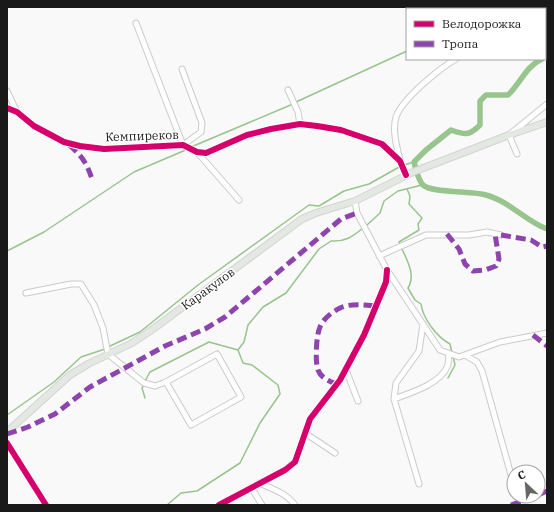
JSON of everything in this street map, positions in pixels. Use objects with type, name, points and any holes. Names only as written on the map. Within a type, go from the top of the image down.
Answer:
[{"type":"main road","name":"Каракулов","points":[[7,432],[70,376],[88,364],[132,343],[153,329],[302,219],[355,201],[413,172],[547,122]]},
{"type":"street","points":[[136,23],[185,145],[201,132],[202,123],[182,69]]},
{"type":"street","points":[[446,65],[448,60]]},
{"type":"street","points":[[406,175],[400,161],[395,137],[396,118],[403,104],[446,65],[454,60]]},
{"type":"street","points":[[288,90],[295,106],[300,124]]},
{"type":"street","points":[[7,91],[17,112]]},
{"type":"street","points":[[517,154],[509,135],[547,104]]},
{"type":"street","name":"Кемпиреков","points":[[7,108],[17,112],[34,126],[64,142],[80,146],[104,149],[185,145],[195,151]]},
{"type":"street","points":[[195,151],[206,152],[247,135],[300,124],[341,130],[382,144],[400,161]]},
{"type":"street","points":[[195,151],[239,200]]},
{"type":"street","points":[[355,201],[357,214],[379,256],[440,350],[449,355],[459,357],[500,342],[547,333]]},
{"type":"street","points":[[379,256],[426,235],[469,235],[487,232],[501,235]]},
{"type":"street","points":[[219,505],[285,470],[295,462],[310,419],[340,380],[364,335],[386,282],[387,270]]},
{"type":"street","points":[[26,292],[71,284],[81,284],[94,305],[101,322],[108,354],[144,383],[154,386],[166,382],[217,354],[241,397],[191,425],[166,382]]},
{"type":"street","points":[[419,484],[394,399],[396,383],[419,351],[423,324]]},
{"type":"street","points":[[394,399],[418,390],[442,376],[448,366],[449,355]]},
{"type":"street","points":[[465,355],[477,362],[482,371],[508,464]]},
{"type":"street","points":[[346,370],[358,401]]},
{"type":"street","points":[[305,433],[335,453]]},
{"type":"street","points":[[7,443],[46,505]]},
{"type":"street","points":[[259,483],[279,491],[289,498],[295,505]]},
{"type":"street","points":[[251,487],[262,505]]},
{"type":"waterway","points":[[296,102],[406,51]]},
{"type":"waterway","points":[[540,60],[531,66],[508,95],[486,95],[480,101],[480,125],[476,129],[467,134],[451,130],[426,150],[414,162],[417,174],[423,185],[427,188],[486,195],[502,202],[532,222],[547,229]]},
{"type":"waterway","points":[[191,147],[293,104]]},
{"type":"waterway","points":[[7,251],[44,232],[134,172],[188,149]]},
{"type":"waterway","points":[[404,165],[414,162]]},
{"type":"waterway","points":[[108,347],[140,332],[198,285],[309,205],[319,206],[344,191],[369,184],[401,166]]},
{"type":"waterway","points":[[366,226],[380,213],[384,201],[398,191],[422,185]]},
{"type":"waterway","points":[[407,189],[410,196],[409,204],[422,218],[418,224],[419,230],[399,242],[411,271],[408,288],[415,300],[421,304],[422,310],[431,327],[440,337],[450,344],[452,353]]},
{"type":"waterway","points":[[145,381],[150,372],[209,342],[238,350],[244,342],[248,325],[263,307],[286,293],[319,249],[331,241],[340,241],[348,238],[363,228]]},
{"type":"waterway","points":[[7,415],[54,382],[81,357],[105,349]]},
{"type":"waterway","points":[[167,505],[181,493],[197,491],[240,463],[260,423],[280,394],[278,385],[252,365],[243,363],[238,350]]},
{"type":"waterway","points":[[448,378],[455,365],[453,356]]},
{"type":"waterway","points":[[144,385],[142,388],[145,398]]},
{"type":"marked path","points":[[69,145],[78,153],[84,162],[93,182]]},
{"type":"marked path","points":[[7,434],[28,427],[55,414],[90,387],[165,346],[205,329],[225,317],[341,219],[357,213]]},
{"type":"marked path","points":[[447,234],[459,249],[465,264],[473,271],[485,270],[496,266],[499,259],[495,234]]},
{"type":"marked path","points":[[501,235],[531,240],[542,247],[547,246]]},
{"type":"marked path","points":[[337,384],[323,377],[318,370],[316,355],[321,324],[331,314],[344,306],[376,306]]},
{"type":"marked path","points":[[533,335],[547,346]]},
{"type":"cycle path","points":[[7,108],[17,112],[34,126],[64,142],[104,149],[183,145],[197,152],[206,153],[247,135],[300,124],[341,130],[382,144],[400,161],[406,175]]},
{"type":"cycle path","points":[[219,505],[285,470],[295,462],[310,419],[340,380],[364,335],[386,282],[387,270]]},
{"type":"cycle path","points":[[7,443],[46,505]]}]
